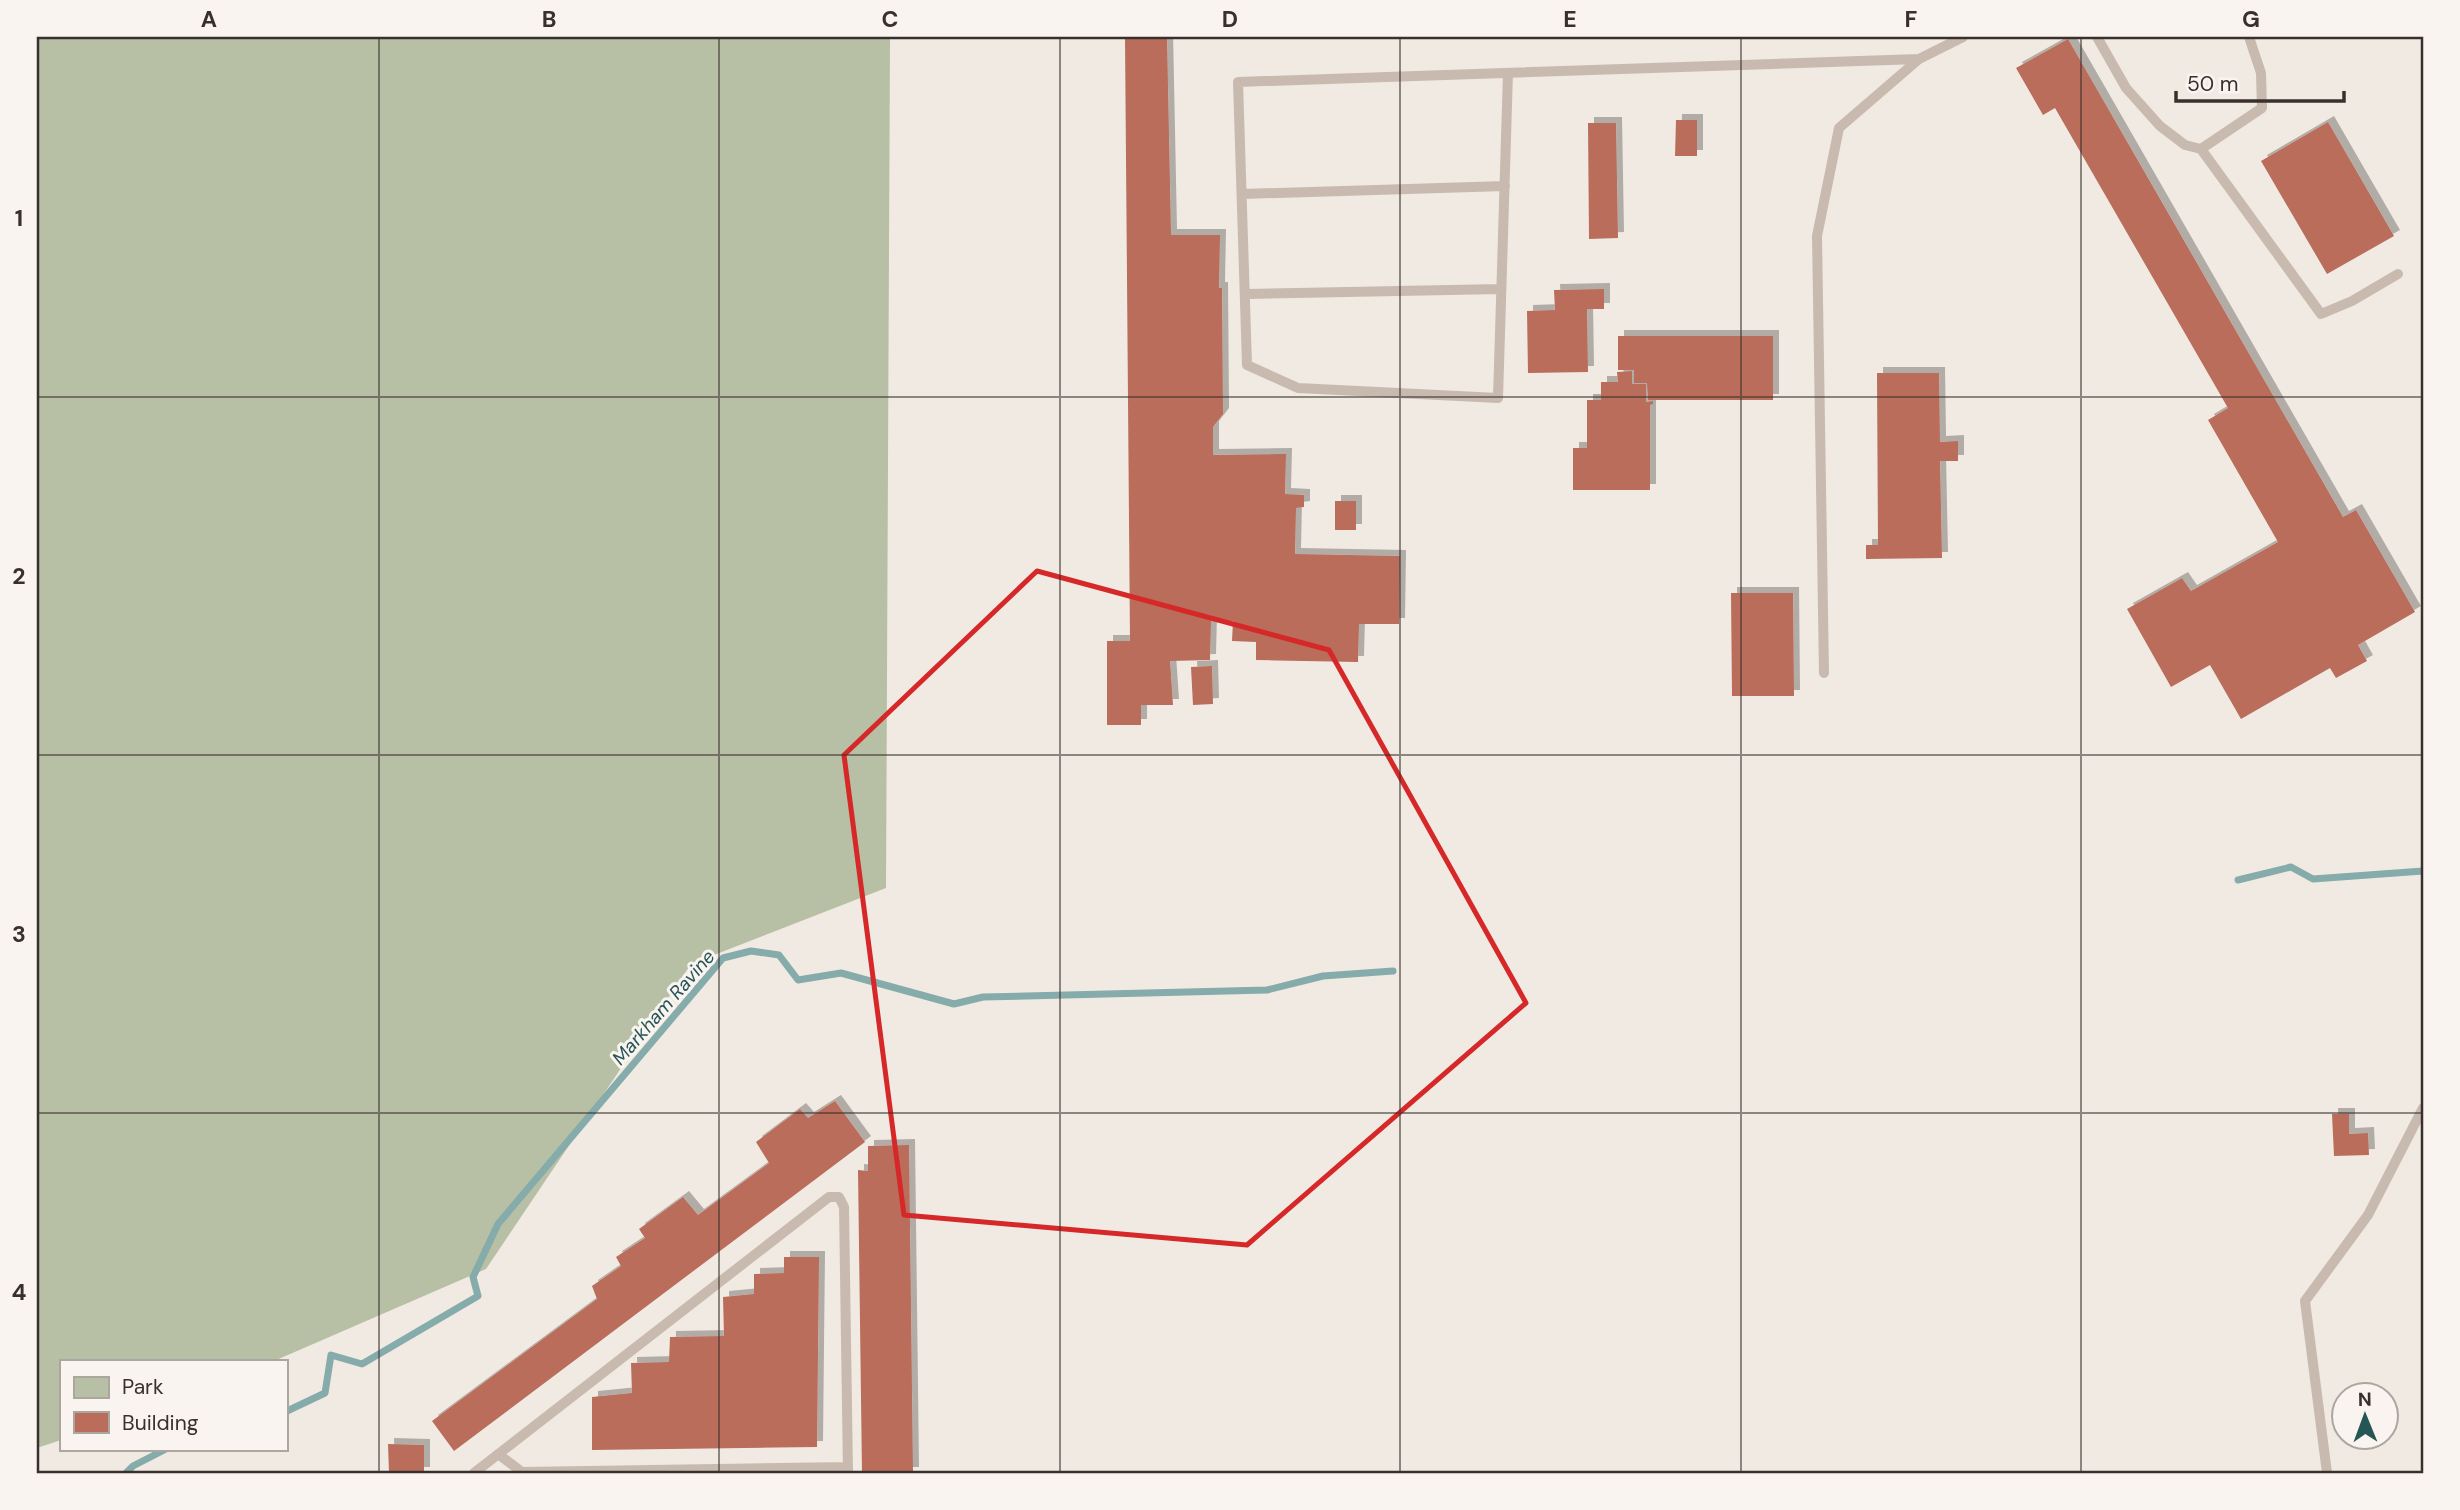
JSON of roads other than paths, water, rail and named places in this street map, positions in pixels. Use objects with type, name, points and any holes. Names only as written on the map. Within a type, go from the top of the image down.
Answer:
[{"type":"lane","points":[[1824,673],[1817,236],[1839,128],[1919,59],[1963,37]]},
{"type":"lane","points":[[2097,37],[2126,88],[2160,126],[2185,145],[2202,149],[2321,314],[2352,301],[2398,274]]},
{"type":"lane","points":[[2202,149],[2262,108],[2261,73],[2249,37]]},
{"type":"lane","points":[[1508,74],[1498,398],[1298,388],[1247,365],[1238,82],[1919,59]]},
{"type":"lane","points":[[1242,194],[1505,186]]},
{"type":"lane","points":[[1245,294],[1502,289]]},
{"type":"lane","points":[[2328,1473],[2305,1301],[2368,1214],[2423,1108]]},
{"type":"lane","points":[[474,1473],[498,1454],[829,1197],[839,1197],[844,1207],[848,1470],[522,1472],[498,1454]]},
{"type":"waterway","name":"Markham Ravine","points":[[2238,880],[2291,867],[2313,879],[2423,871]]},
{"type":"waterway","name":"Markham Ravine","points":[[287,1411],[325,1393],[331,1355],[362,1364],[478,1296],[473,1277],[498,1224],[723,958],[751,951],[779,955],[798,980],[841,973],[954,1004],[983,997],[1267,990],[1323,976],[1393,971]]},
{"type":"waterway","name":"Markham Ravine","points":[[126,1473],[133,1466],[164,1450]]}]
